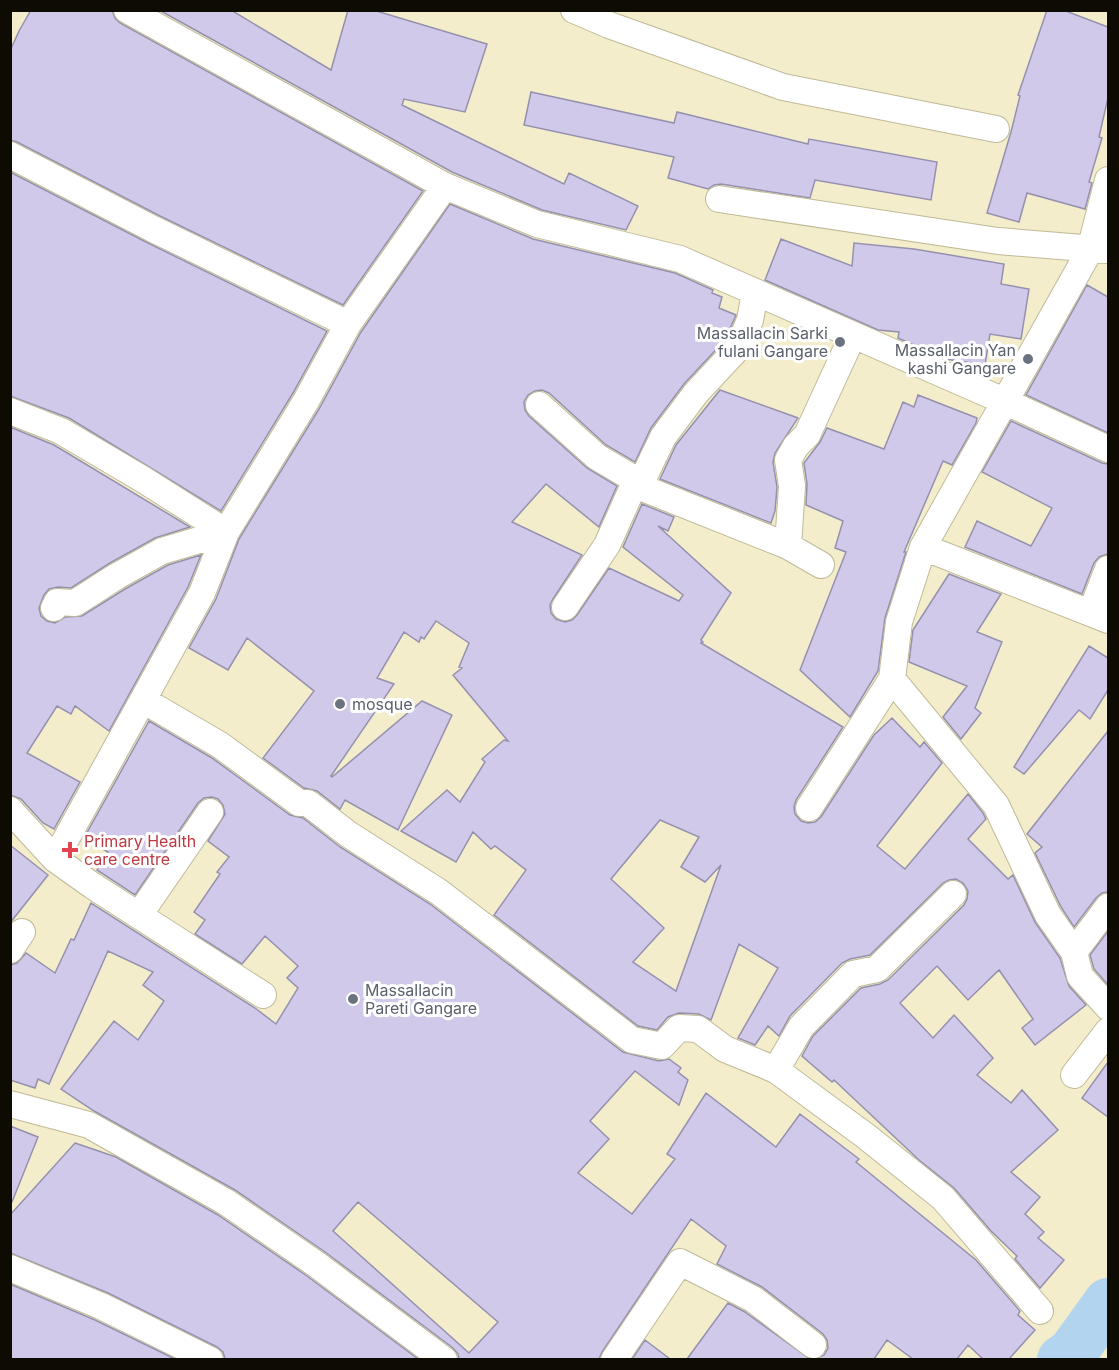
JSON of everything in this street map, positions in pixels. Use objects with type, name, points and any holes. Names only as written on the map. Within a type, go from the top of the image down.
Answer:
[{"type":"street","points":[[127,10],[446,186],[537,224],[680,259],[1108,449]]},
{"type":"street","points":[[574,10],[609,25],[783,87],[996,129]]},
{"type":"street","points":[[10,155],[348,324]]},
{"type":"street","points":[[809,808],[892,679],[899,622],[923,548],[1004,401],[1099,250],[1108,180]]},
{"type":"street","points":[[55,859],[202,593],[225,532],[306,401],[348,324],[446,186]]},
{"type":"street","points":[[719,199],[998,241],[1099,250]]},
{"type":"street","points":[[565,607],[607,545],[663,437],[696,393],[738,348],[750,320],[755,293]]},
{"type":"street","points":[[788,546],[792,486],[788,460],[796,446],[807,435],[854,335]]},
{"type":"street","points":[[539,405],[597,457],[638,482],[645,489],[788,546],[821,565]]},
{"type":"street","points":[[10,411],[61,431],[144,480],[225,532]]},
{"type":"street","points":[[54,608],[57,603],[75,603],[162,551],[225,532]]},
{"type":"street","points":[[923,548],[1100,617],[1108,568]]},
{"type":"street","points":[[892,679],[996,805],[1048,915],[1074,952],[1080,976],[1108,1007]]},
{"type":"street","points":[[142,700],[220,745],[299,803],[308,803],[348,834],[439,892],[632,1040],[662,1046],[679,1028],[698,1029],[725,1049],[776,1070],[867,1137],[943,1198],[1040,1311]]},
{"type":"street","points":[[10,810],[55,859],[263,995]]},
{"type":"street","points":[[139,915],[210,812]]},
{"type":"street","points":[[776,1070],[801,1028],[853,974],[877,969],[954,894]]},
{"type":"street","points":[[1074,952],[1108,907]]},
{"type":"street","points":[[1074,1075],[1108,1030]]},
{"type":"street","points":[[10,1104],[89,1125],[226,1202],[316,1264],[444,1359]]},
{"type":"street","points":[[614,1359],[680,1262],[753,1299],[813,1345]]},
{"type":"street","points":[[10,1268],[101,1306],[210,1359]]},
{"type":"building","points":[[31,10],[112,10],[120,23],[423,191],[343,305],[10,140],[10,51]]},
{"type":"building","points":[[159,10],[231,10],[331,70],[348,10],[373,10],[487,44],[465,112],[404,99],[402,105],[564,184],[569,173],[638,206],[626,230],[542,210],[452,172]]},
{"type":"building","points":[[1047,10],[1063,10],[1108,27],[1108,98],[1099,137],[1102,138],[1089,182],[1092,183],[1085,209],[1027,193],[1019,222],[987,213],[1011,132],[1020,96],[1018,95]]},
{"type":"building","points":[[531,92],[674,123],[677,112],[808,144],[809,139],[937,162],[931,200],[815,180],[810,198],[721,184],[708,189],[668,178],[674,157],[524,125]]},
{"type":"building","points":[[10,172],[327,331],[293,393],[221,511],[69,418],[10,396]]},
{"type":"building","points":[[450,204],[533,239],[675,273],[713,290],[712,293],[722,297],[719,308],[736,315],[725,340],[684,384],[651,428],[635,462],[606,445],[549,393],[542,390],[528,395],[524,402],[529,416],[587,468],[617,486],[599,527],[546,484],[512,522],[582,555],[550,605],[551,613],[556,619],[565,622],[577,615],[609,568],[679,601],[683,595],[623,547],[642,504],[674,517],[668,531],[658,526],[731,593],[701,643],[843,727],[796,800],[795,814],[801,821],[815,822],[821,817],[874,735],[892,718],[920,747],[924,742],[942,763],[877,846],[905,869],[968,794],[983,813],[986,819],[968,839],[1008,879],[1013,875],[1035,922],[1060,958],[1069,986],[1086,1005],[1035,1045],[1022,1028],[1033,1019],[999,970],[968,1000],[937,966],[900,1003],[933,1038],[954,1015],[993,1058],[977,1075],[1011,1103],[1022,1090],[1058,1130],[1011,1172],[1040,1197],[1025,1214],[1044,1232],[1038,1238],[1064,1260],[1040,1288],[1015,1259],[1017,1256],[991,1231],[954,1188],[919,1160],[834,1080],[832,1082],[802,1056],[813,1036],[861,988],[888,980],[964,905],[968,891],[963,883],[956,879],[943,883],[870,955],[842,963],[790,1016],[779,1036],[768,1026],[755,1045],[738,1038],[778,968],[739,944],[711,1020],[699,1014],[679,1013],[668,1017],[657,1030],[638,1026],[494,915],[526,870],[495,846],[491,849],[473,832],[456,862],[401,831],[447,790],[460,802],[485,762],[482,759],[504,740],[508,741],[453,675],[462,668],[459,667],[469,643],[436,621],[424,639],[421,637],[419,642],[404,632],[377,678],[394,684],[331,776],[422,701],[452,715],[398,830],[345,800],[340,809],[317,791],[304,788],[263,758],[314,691],[247,638],[228,670],[189,648],[216,599],[239,539],[319,409],[361,332]],"holes":[[[660,820],[699,837],[681,867],[705,882],[721,865],[676,991],[633,962],[664,928],[611,879]]]},
{"type":"building","points":[[781,239],[852,266],[854,243],[914,249],[1004,264],[1001,284],[1029,289],[1021,339],[990,334],[985,365],[945,359],[898,338],[899,332],[878,330],[765,280]]},
{"type":"building","points":[[1087,285],[1108,297],[1108,433],[1026,395]]},
{"type":"building","points":[[720,390],[798,418],[775,453],[773,462],[777,487],[775,511],[771,523],[660,479],[676,445]]},
{"type":"building","points":[[918,395],[977,418],[976,423],[952,465],[943,461],[904,552],[906,552],[885,618],[878,671],[850,717],[800,670],[846,552],[835,548],[843,521],[806,505],[807,484],[804,463],[820,442],[827,428],[884,449],[903,402],[914,407]]},
{"type":"building","points":[[1011,421],[1108,464],[1108,554],[1099,557],[1094,563],[1082,594],[965,547],[977,521],[1031,546],[1052,508],[982,472]]},
{"type":"building","points":[[10,427],[54,445],[190,527],[155,538],[71,588],[49,589],[39,608],[41,616],[47,621],[55,623],[65,617],[82,616],[168,565],[201,555],[188,587],[109,731],[75,706],[71,714],[57,706],[27,753],[80,782],[54,829],[43,823],[21,799],[10,795]]},
{"type":"building","points":[[949,574],[1001,594],[977,632],[1002,642],[975,708],[981,713],[961,739],[943,717],[967,686],[909,662],[913,630]]},
{"type":"building","points":[[1089,646],[1108,658],[1108,690],[1090,719],[1079,710],[1024,774],[1014,767]]},
{"type":"building","points":[[149,721],[212,758],[290,815],[303,818],[340,847],[430,904],[623,1052],[659,1061],[669,1059],[681,1068],[678,1072],[688,1080],[679,1105],[635,1071],[590,1121],[609,1139],[578,1173],[632,1214],[675,1159],[667,1154],[706,1093],[776,1147],[800,1114],[859,1159],[856,1162],[976,1260],[1020,1311],[1018,1315],[1035,1330],[1009,1359],[983,1359],[968,1345],[957,1359],[913,1359],[887,1340],[874,1359],[814,1359],[824,1355],[828,1348],[823,1334],[762,1287],[717,1264],[726,1246],[691,1219],[599,1359],[459,1359],[453,1348],[325,1252],[235,1190],[94,1111],[61,1089],[114,1021],[138,1040],[164,1001],[143,985],[153,972],[108,951],[49,1084],[38,1079],[35,1088],[10,1080],[10,965],[17,963],[26,953],[55,973],[71,939],[74,940],[91,903],[255,1008],[276,1024],[298,988],[287,978],[298,966],[265,936],[242,964],[195,934],[205,920],[194,912],[220,874],[217,872],[229,857],[208,841],[225,814],[223,805],[218,799],[204,798],[198,803],[135,895],[97,870],[108,852],[84,838]],"holes":[[[358,1202],[498,1322],[469,1353],[333,1231]]]},
{"type":"building","points":[[1108,731],[1108,892],[1096,898],[1074,927],[1061,907],[1035,853],[1042,847],[1027,834]]},
{"type":"building","points":[[10,845],[48,875],[10,923]]},
{"type":"building","points":[[1108,931],[1108,985],[1094,969],[1090,955]]},
{"type":"building","points":[[1108,1062],[1108,1117],[1082,1098]]},
{"type":"building","points":[[10,1126],[38,1137],[12,1202],[10,1202]]},
{"type":"building","points":[[75,1143],[116,1157],[218,1215],[307,1276],[418,1359],[225,1359],[223,1352],[217,1347],[108,1293],[10,1253],[10,1215]]},
{"type":"building","points":[[10,1284],[95,1320],[175,1359],[10,1359]]},
{"type":"building","points":[[728,1303],[745,1312],[810,1359],[687,1359]]},
{"type":"building","points":[[645,1340],[670,1359],[632,1359]]},
{"type":"waterway","points":[[1062,1360],[1072,1353],[1108,1303]]},
{"type":"place","name":"Massallacin Sarki fulani Gangare","points":[[840,342]]},
{"type":"place","name":"Massallacin Yan kashi Gangare","points":[[1028,359]]},
{"type":"place","name":"mosque","points":[[340,704]]},
{"type":"place","name":"Primary Health care centre","points":[[70,850]]},
{"type":"place","name":"Massallacin Pareti Gangare","points":[[353,999]]}]
